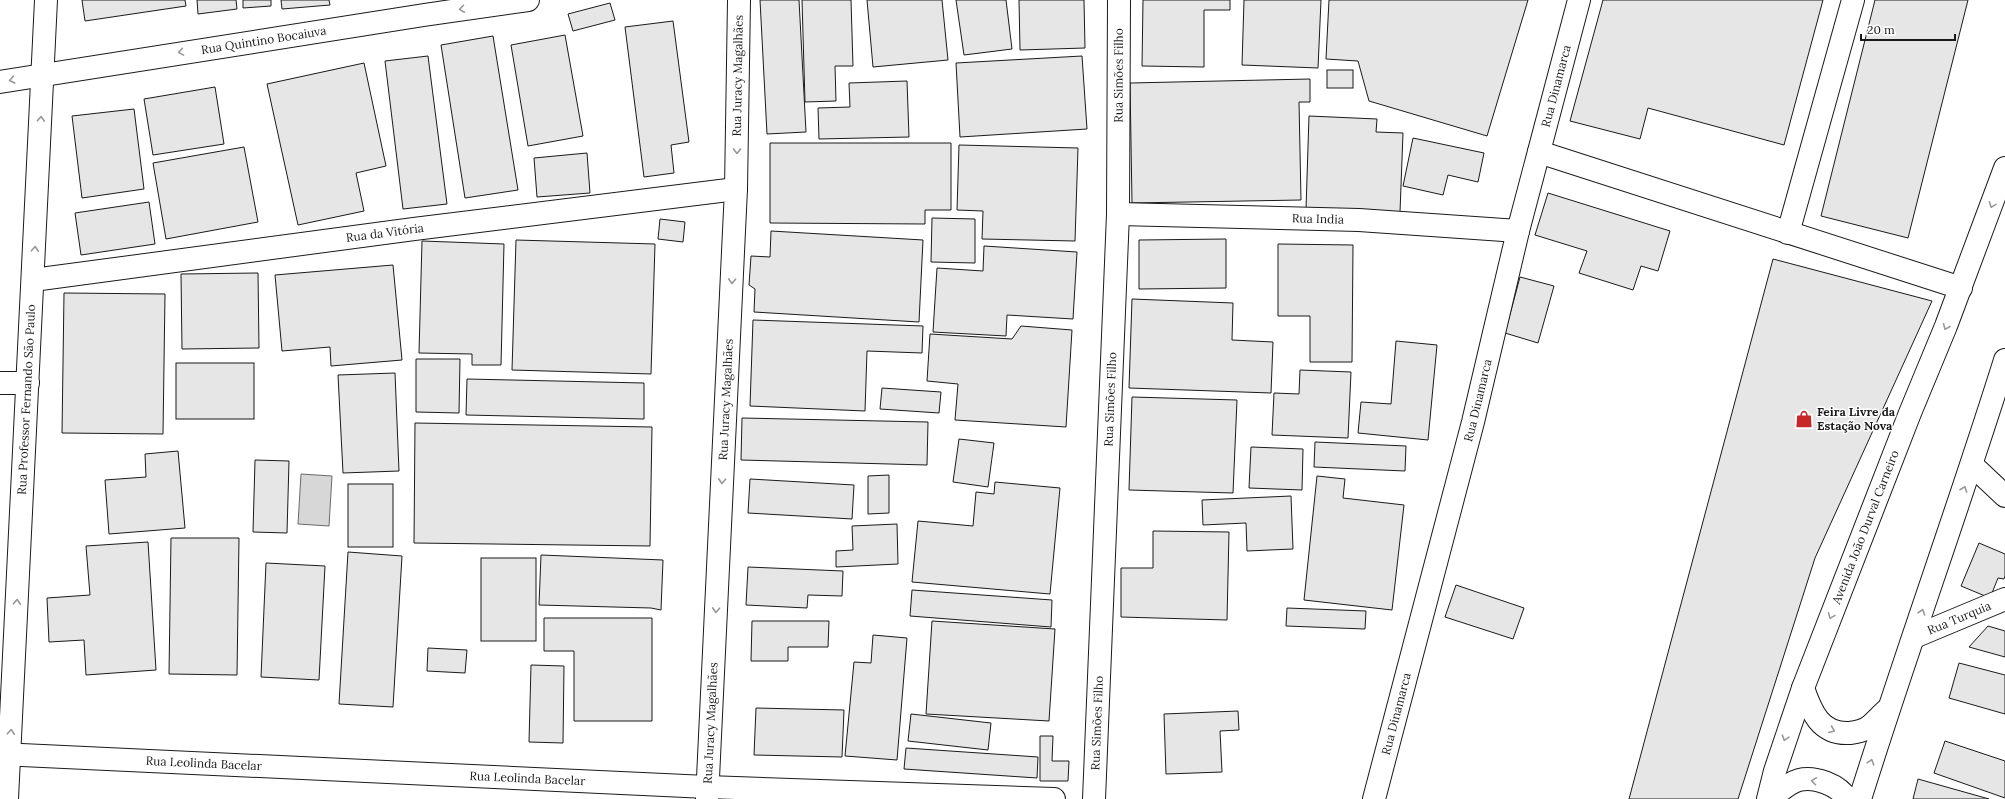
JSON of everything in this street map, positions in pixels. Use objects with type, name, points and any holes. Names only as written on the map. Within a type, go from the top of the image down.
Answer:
[{"type":"street","name":"Rua Professor Fernando São Paulo","points":[[7,799],[5,755],[28,383],[44,74],[46,0]]},
{"type":"street","name":"Rua Quintino Bocaiuva","points":[[0,82],[528,0]]},
{"type":"street","name":"Rua Juracy Magalhães","points":[[707,793],[736,189],[739,0]]},
{"type":"street","name":"Rua Simões Filho","points":[[1094,799],[1118,214],[1119,0]]},
{"type":"street","name":"Rua Dinamarca","points":[[1374,799],[1473,422],[1518,231],[1580,0]]},
{"type":"street","points":[[1788,233],[1853,0]]},
{"type":"street","points":[[1539,152],[1961,288]]},
{"type":"street","name":"Avenida João Durval Carneiro","points":[[1769,799],[1775,771],[1803,688],[1961,288],[2005,168]]},
{"type":"street","name":"Rua da Vitória","points":[[33,280],[414,229],[736,189]]},
{"type":"street","name":"Rua India","points":[[1118,214],[1359,220],[1518,231]]},
{"type":"street","points":[[1860,799],[1888,709],[1972,465],[2005,360]]},
{"type":"street","points":[[0,383],[28,383]]},
{"type":"street","points":[[1972,465],[2005,496]]},
{"type":"street","name":"Rua Turquia","points":[[1914,637],[2005,599]]},
{"type":"street","points":[[1803,688],[1812,712],[1821,724],[1832,731],[1843,733],[1859,732],[1869,727],[1888,709]]},
{"type":"street","name":"Rua Leolinda Bacelar","points":[[5,755],[707,793],[1054,799]]},
{"type":"street","points":[[1769,799],[1788,785],[1801,780],[1809,780],[1833,786],[1844,794],[1847,799]]},
{"type":"shaded area","points":[[301,474],[332,476],[329,526],[298,524]]},
{"type":"building","points":[[82,0],[185,0],[186,6],[85,21]]},
{"type":"building","points":[[197,0],[236,0],[237,9],[198,14]]},
{"type":"building","points":[[243,0],[271,0],[271,6],[243,8]]},
{"type":"building","points":[[281,0],[329,0],[330,5],[282,9]]},
{"type":"building","points":[[760,0],[799,0],[806,132],[767,134]]},
{"type":"building","points":[[802,0],[851,0],[853,66],[835,66],[836,101],[805,102]]},
{"type":"building","points":[[867,0],[942,0],[948,60],[873,67]]},
{"type":"building","points":[[956,0],[1006,0],[1012,49],[964,55]]},
{"type":"building","points":[[1019,0],[1084,0],[1085,48],[1020,50]]},
{"type":"building","points":[[1143,0],[1230,0],[1230,10],[1204,10],[1204,67],[1142,66]]},
{"type":"building","points":[[1244,0],[1321,0],[1318,68],[1242,65]]},
{"type":"building","points":[[1329,0],[1528,0],[1487,136],[1369,101],[1358,61],[1326,59]]},
{"type":"building","points":[[1603,0],[1823,0],[1784,145],[1648,108],[1640,139],[1570,121]]},
{"type":"building","points":[[1875,0],[1968,0],[1908,238],[1821,216]]},
{"type":"building","points":[[610,3],[615,20],[573,31],[568,14]]},
{"type":"building","points":[[673,21],[689,142],[671,145],[674,173],[644,177],[625,27]]},
{"type":"building","points":[[565,35],[583,136],[528,146],[511,45]]},
{"type":"building","points":[[493,36],[518,190],[465,198],[441,45]]},
{"type":"building","points":[[428,56],[447,204],[403,209],[385,61]]},
{"type":"building","points":[[1082,56],[1087,129],[960,137],[956,63]]},
{"type":"building","points":[[364,63],[386,166],[356,173],[364,211],[298,225],[267,84]]},
{"type":"building","points":[[1327,70],[1353,70],[1353,88],[1327,88]]},
{"type":"building","points":[[1310,79],[1310,102],[1299,102],[1301,200],[1132,203],[1130,83]]},
{"type":"building","points":[[907,81],[909,137],[819,139],[818,108],[850,107],[849,83]]},
{"type":"building","points":[[215,87],[224,144],[153,155],[144,99]]},
{"type":"building","points":[[134,109],[144,189],[82,198],[72,116]]},
{"type":"building","points":[[1309,116],[1377,119],[1376,132],[1403,133],[1400,212],[1306,209]]},
{"type":"building","points":[[1413,138],[1484,153],[1478,182],[1448,175],[1443,195],[1403,186]]},
{"type":"building","points":[[770,143],[951,143],[951,210],[925,210],[925,224],[770,223]]},
{"type":"building","points":[[959,145],[1078,148],[1075,241],[982,239],[983,211],[957,210]]},
{"type":"building","points":[[244,147],[258,222],[166,239],[153,163]]},
{"type":"building","points":[[587,153],[590,193],[537,197],[534,158]]},
{"type":"building","points":[[1548,193],[1670,231],[1658,271],[1641,266],[1633,290],[1579,273],[1587,251],[1535,235]]},
{"type":"building","points":[[149,202],[155,244],[81,255],[75,213]]},
{"type":"building","points":[[932,218],[975,219],[975,263],[931,262]]},
{"type":"building","points":[[660,219],[685,222],[683,242],[658,239]]},
{"type":"building","points":[[771,231],[923,240],[919,322],[754,312],[755,289],[749,285],[751,256],[770,257]]},
{"type":"building","points":[[1226,239],[1226,288],[1139,289],[1139,240]]},
{"type":"building","points":[[516,240],[655,244],[651,374],[512,370]]},
{"type":"building","points":[[422,241],[504,244],[501,365],[472,365],[472,354],[419,353]]},
{"type":"building","points":[[1278,244],[1353,245],[1352,362],[1310,362],[1310,316],[1278,316]]},
{"type":"building","points":[[984,246],[1077,252],[1073,319],[1007,315],[1006,336],[933,332],[937,268],[983,271]]},
{"type":"building","name":"Feira Livre da Estação Nova","points":[[1773,259],[1932,301],[1815,558],[1738,799],[1629,799]]},
{"type":"building","points":[[393,265],[402,360],[331,366],[330,347],[282,351],[275,275]]},
{"type":"building","points":[[258,273],[259,348],[182,349],[181,274]]},
{"type":"building","points":[[1520,277],[1554,286],[1538,343],[1505,333]]},
{"type":"building","points":[[64,293],[165,294],[163,434],[62,433]]},
{"type":"building","points":[[1132,299],[1233,303],[1232,340],[1273,342],[1271,393],[1129,388]]},
{"type":"building","points":[[753,320],[923,326],[922,353],[867,351],[865,411],[750,406]]},
{"type":"building","points":[[1021,326],[1072,330],[1066,427],[955,420],[958,384],[927,381],[930,334],[1012,339]]},
{"type":"building","points":[[1396,341],[1437,345],[1428,440],[1358,433],[1361,402],[1391,404]]},
{"type":"building","points":[[416,359],[460,359],[459,413],[416,412]]},
{"type":"building","points":[[176,363],[254,363],[254,419],[176,419]]},
{"type":"building","points":[[1300,370],[1351,372],[1348,438],[1272,435],[1274,393],[1299,394]]},
{"type":"building","points":[[395,373],[399,471],[343,473],[338,375]]},
{"type":"building","points":[[467,379],[644,383],[644,419],[466,415]]},
{"type":"building","points":[[882,388],[941,392],[939,413],[880,409]]},
{"type":"building","points":[[1132,397],[1237,400],[1233,493],[1129,490]]},
{"type":"building","points":[[742,418],[928,422],[927,465],[741,460]]},
{"type":"building","points":[[415,423],[652,427],[650,546],[414,543]]},
{"type":"building","points":[[959,439],[994,443],[988,487],[953,482]]},
{"type":"building","points":[[1315,442],[1406,446],[1405,471],[1314,467]]},
{"type":"building","points":[[1251,447],[1303,449],[1302,490],[1249,488]]},
{"type":"building","points":[[178,451],[185,528],[109,534],[105,480],[146,477],[145,454]]},
{"type":"building","points":[[255,460],[289,461],[287,533],[253,532]]},
{"type":"building","points":[[889,475],[889,513],[868,514],[868,476]]},
{"type":"building","points":[[1317,476],[1345,479],[1343,498],[1404,505],[1392,610],[1304,600]]},
{"type":"building","points":[[750,479],[854,485],[852,519],[748,513]]},
{"type":"building","points":[[995,482],[1060,488],[1050,594],[912,582],[918,521],[973,526],[976,492],[994,494]]},
{"type":"building","points":[[348,484],[393,484],[393,547],[348,547]]},
{"type":"building","points":[[1291,496],[1293,549],[1247,551],[1246,523],[1203,525],[1202,500]]},
{"type":"building","points":[[897,524],[898,564],[836,567],[836,551],[853,550],[852,526]]},
{"type":"building","points":[[1153,531],[1229,532],[1227,620],[1121,617],[1121,568],[1153,568]]},
{"type":"building","points":[[171,538],[239,538],[237,675],[169,674]]},
{"type":"building","points":[[148,542],[156,670],[86,675],[84,640],[49,642],[47,598],[90,595],[86,546]]},
{"type":"building","points":[[1979,543],[2005,554],[2004,579],[1998,578],[1990,598],[1961,586]]},
{"type":"building","points":[[348,552],[402,556],[393,707],[339,704]]},
{"type":"building","points":[[541,555],[663,560],[661,610],[651,608],[539,605]]},
{"type":"building","points":[[481,558],[536,558],[536,641],[481,641]]},
{"type":"building","points":[[266,563],[325,566],[319,680],[261,677]]},
{"type":"building","points":[[748,567],[843,571],[842,596],[808,595],[807,608],[746,605]]},
{"type":"building","points":[[1456,585],[1524,608],[1513,639],[1445,617]]},
{"type":"building","points":[[912,590],[1052,600],[1051,627],[910,616]]},
{"type":"building","points":[[1287,608],[1366,611],[1365,629],[1286,626]]},
{"type":"building","points":[[544,618],[652,618],[652,721],[574,721],[574,651],[544,651]]},
{"type":"building","points":[[752,621],[829,621],[828,647],[788,647],[788,661],[751,661]]},
{"type":"building","points":[[932,621],[1055,629],[1049,721],[926,714]]},
{"type":"building","points":[[1988,626],[2005,631],[2005,657],[1969,647]]},
{"type":"building","points":[[873,635],[907,638],[897,760],[845,756],[854,662],[871,663]]},
{"type":"building","points":[[428,648],[467,650],[465,673],[427,671]]},
{"type":"building","points":[[1959,663],[2005,675],[2005,714],[1949,698]]},
{"type":"building","points":[[531,665],[564,666],[563,743],[529,742]]},
{"type":"building","points":[[756,708],[844,710],[842,757],[754,755]]},
{"type":"building","points":[[1238,711],[1239,730],[1220,731],[1222,772],[1166,774],[1164,714]]},
{"type":"building","points":[[911,714],[991,723],[988,750],[908,741]]},
{"type":"building","points":[[1040,736],[1053,736],[1052,761],[1069,761],[1068,781],[1040,781]]},
{"type":"building","points":[[1945,741],[2005,761],[2005,798],[1934,773]]},
{"type":"building","points":[[906,748],[1038,757],[1037,778],[904,769]]},
{"type":"building","points":[[1918,779],[1989,799],[1913,799]]},
{"type":"place","name":"Feira Livre da Estação Nova","points":[[1804,419]]}]
